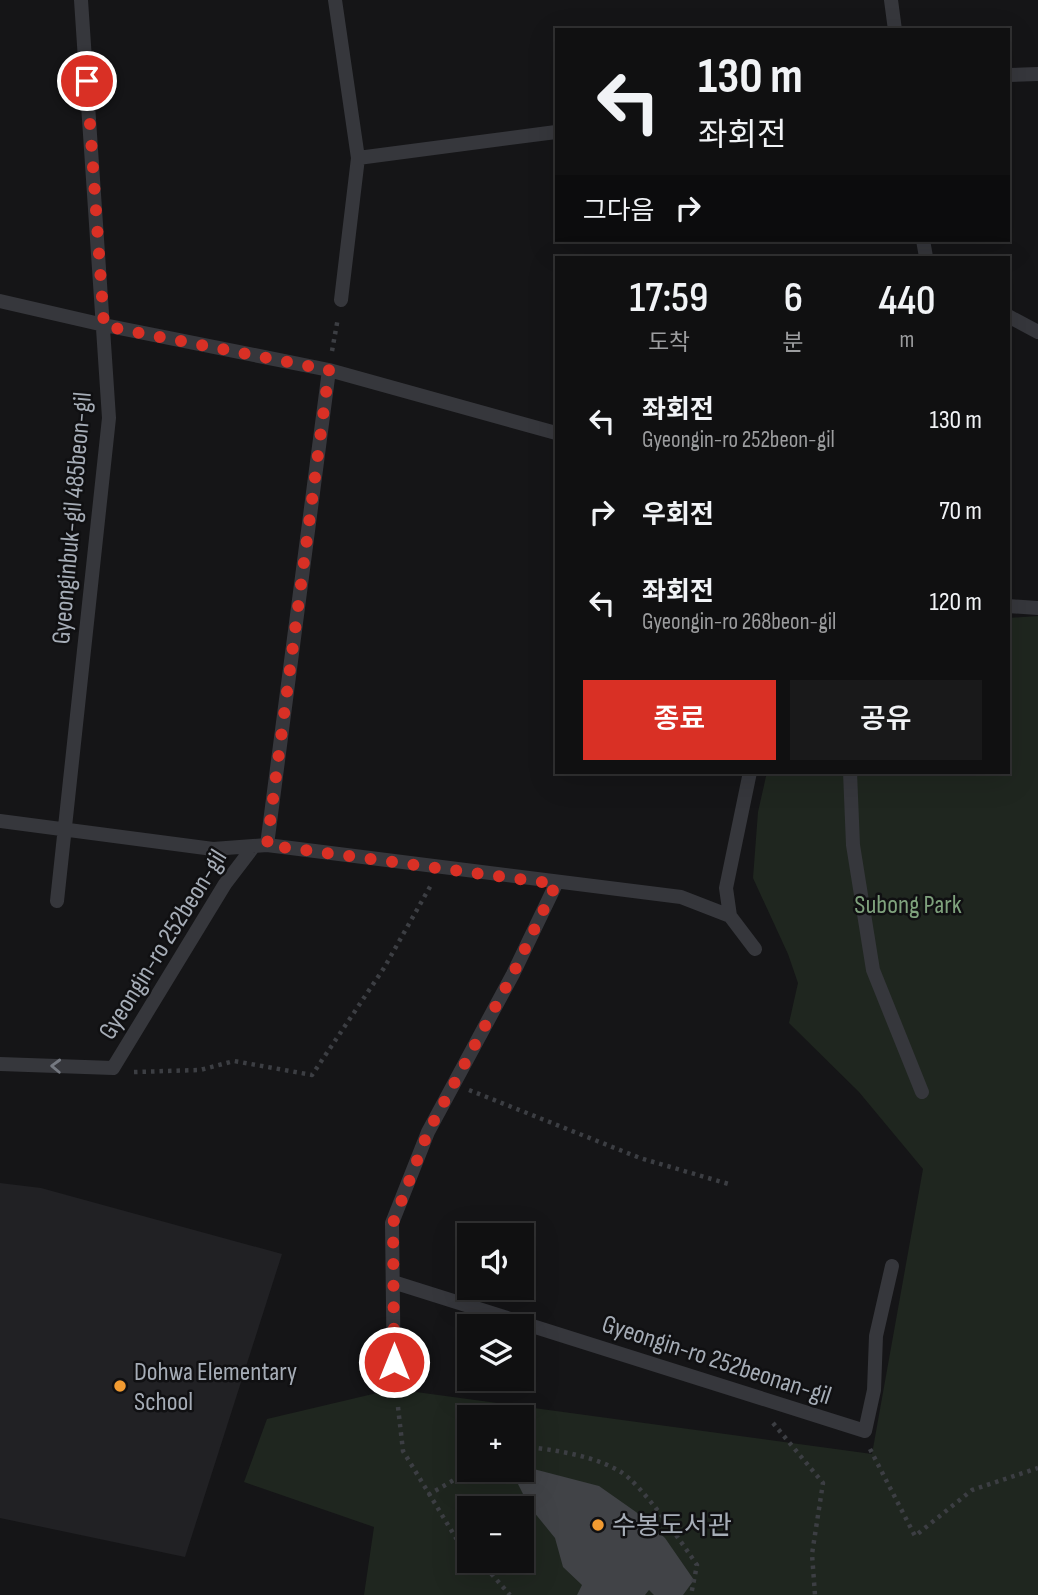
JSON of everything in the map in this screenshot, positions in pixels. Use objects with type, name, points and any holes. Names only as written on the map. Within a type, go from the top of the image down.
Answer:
[{"type":"lane","name":"Gyeonginbuk-gil 485beon-gil","points":[[57,901],[109,418],[81,0]]},
{"type":"lane","points":[[335,0],[358,159],[341,300]]},
{"type":"lane","points":[[891,0],[895,28]]},
{"type":"lane","points":[[1010,75],[1038,74]]},
{"type":"lane","points":[[358,159],[555,132]]},
{"type":"lane","points":[[0,301],[104,326],[329,370],[555,433]]},
{"type":"lane","points":[[1010,317],[1038,332]]},
{"type":"lane","points":[[261,846],[329,370]]},
{"type":"lane","points":[[1010,606],[1038,608]]},
{"type":"lane","points":[[750,774],[726,888],[730,916],[755,949]]},
{"type":"lane","points":[[850,774],[853,845],[873,970],[922,1092]]},
{"type":"lane","name":"Gyeongin-ro 252beon-gil","points":[[0,821],[213,849],[261,846],[556,884],[681,897],[730,916]]},
{"type":"lane","name":"Gyeongin-ro 252beon-gil","points":[[113,1068],[226,884],[261,846]]},
{"type":"lane","points":[[394,1389],[393,1223],[428,1132],[513,974],[556,884]]},
{"type":"lane","points":[[0,1064],[113,1068]]},
{"type":"lane","name":"Gyeongin-ro 252beonan-gil","points":[[393,1282],[866,1432],[874,1390],[876,1336],[891,1266]]},
{"type":"path","points":[[329,370],[341,300]]},
{"type":"path","points":[[113,1068],[130,1072],[200,1070],[234,1061],[312,1075],[384,968],[405,926],[442,869]]},
{"type":"path","points":[[454,1084],[552,1120],[640,1158],[732,1185]]},
{"type":"path","points":[[394,1389],[403,1451],[457,1539]]},
{"type":"path","points":[[771,1420],[823,1483],[812,1554],[815,1595]]},
{"type":"path","points":[[866,1432],[872,1454],[915,1536],[972,1490],[1038,1468]]},
{"type":"path","points":[[534,1448],[562,1451],[622,1473],[668,1524],[697,1565],[691,1595]]},
{"type":"path","points":[[428,1494],[457,1478]]},
{"type":"path","points":[[491,1573],[510,1595]]},
{"type":"shaded area","name":"Dohwa Elementary School","points":[[0,1183],[41,1188],[282,1254],[185,1557],[0,1518]]},
{"type":"green space","name":"Subong Park","points":[[1038,616],[1038,1595],[364,1595],[374,1527],[244,1482],[267,1419],[394,1389],[512,1405],[457,1405],[457,1482],[534,1482],[534,1408],[872,1454],[923,1169],[859,1092],[789,1023],[798,983],[788,954],[753,878],[758,812],[767,774],[1010,774],[1010,618]]},
{"type":"building","name":"수봉도서관","points":[[534,1469],[599,1486],[636,1512],[665,1538],[694,1580],[683,1595],[654,1595],[649,1590],[645,1595],[577,1595],[582,1585],[563,1567],[555,1538],[534,1512],[534,1496],[524,1496],[517,1482],[534,1482]]},
{"type":"place","name":"Dohwa Elementary School","points":[[120,1386]]},
{"type":"place","name":"수봉도서관","points":[[598,1525]]},
{"type":"route","points":[[87,81],[104,326],[329,370],[267,845],[556,884],[513,974],[428,1132],[393,1223],[394,1362]]}]
